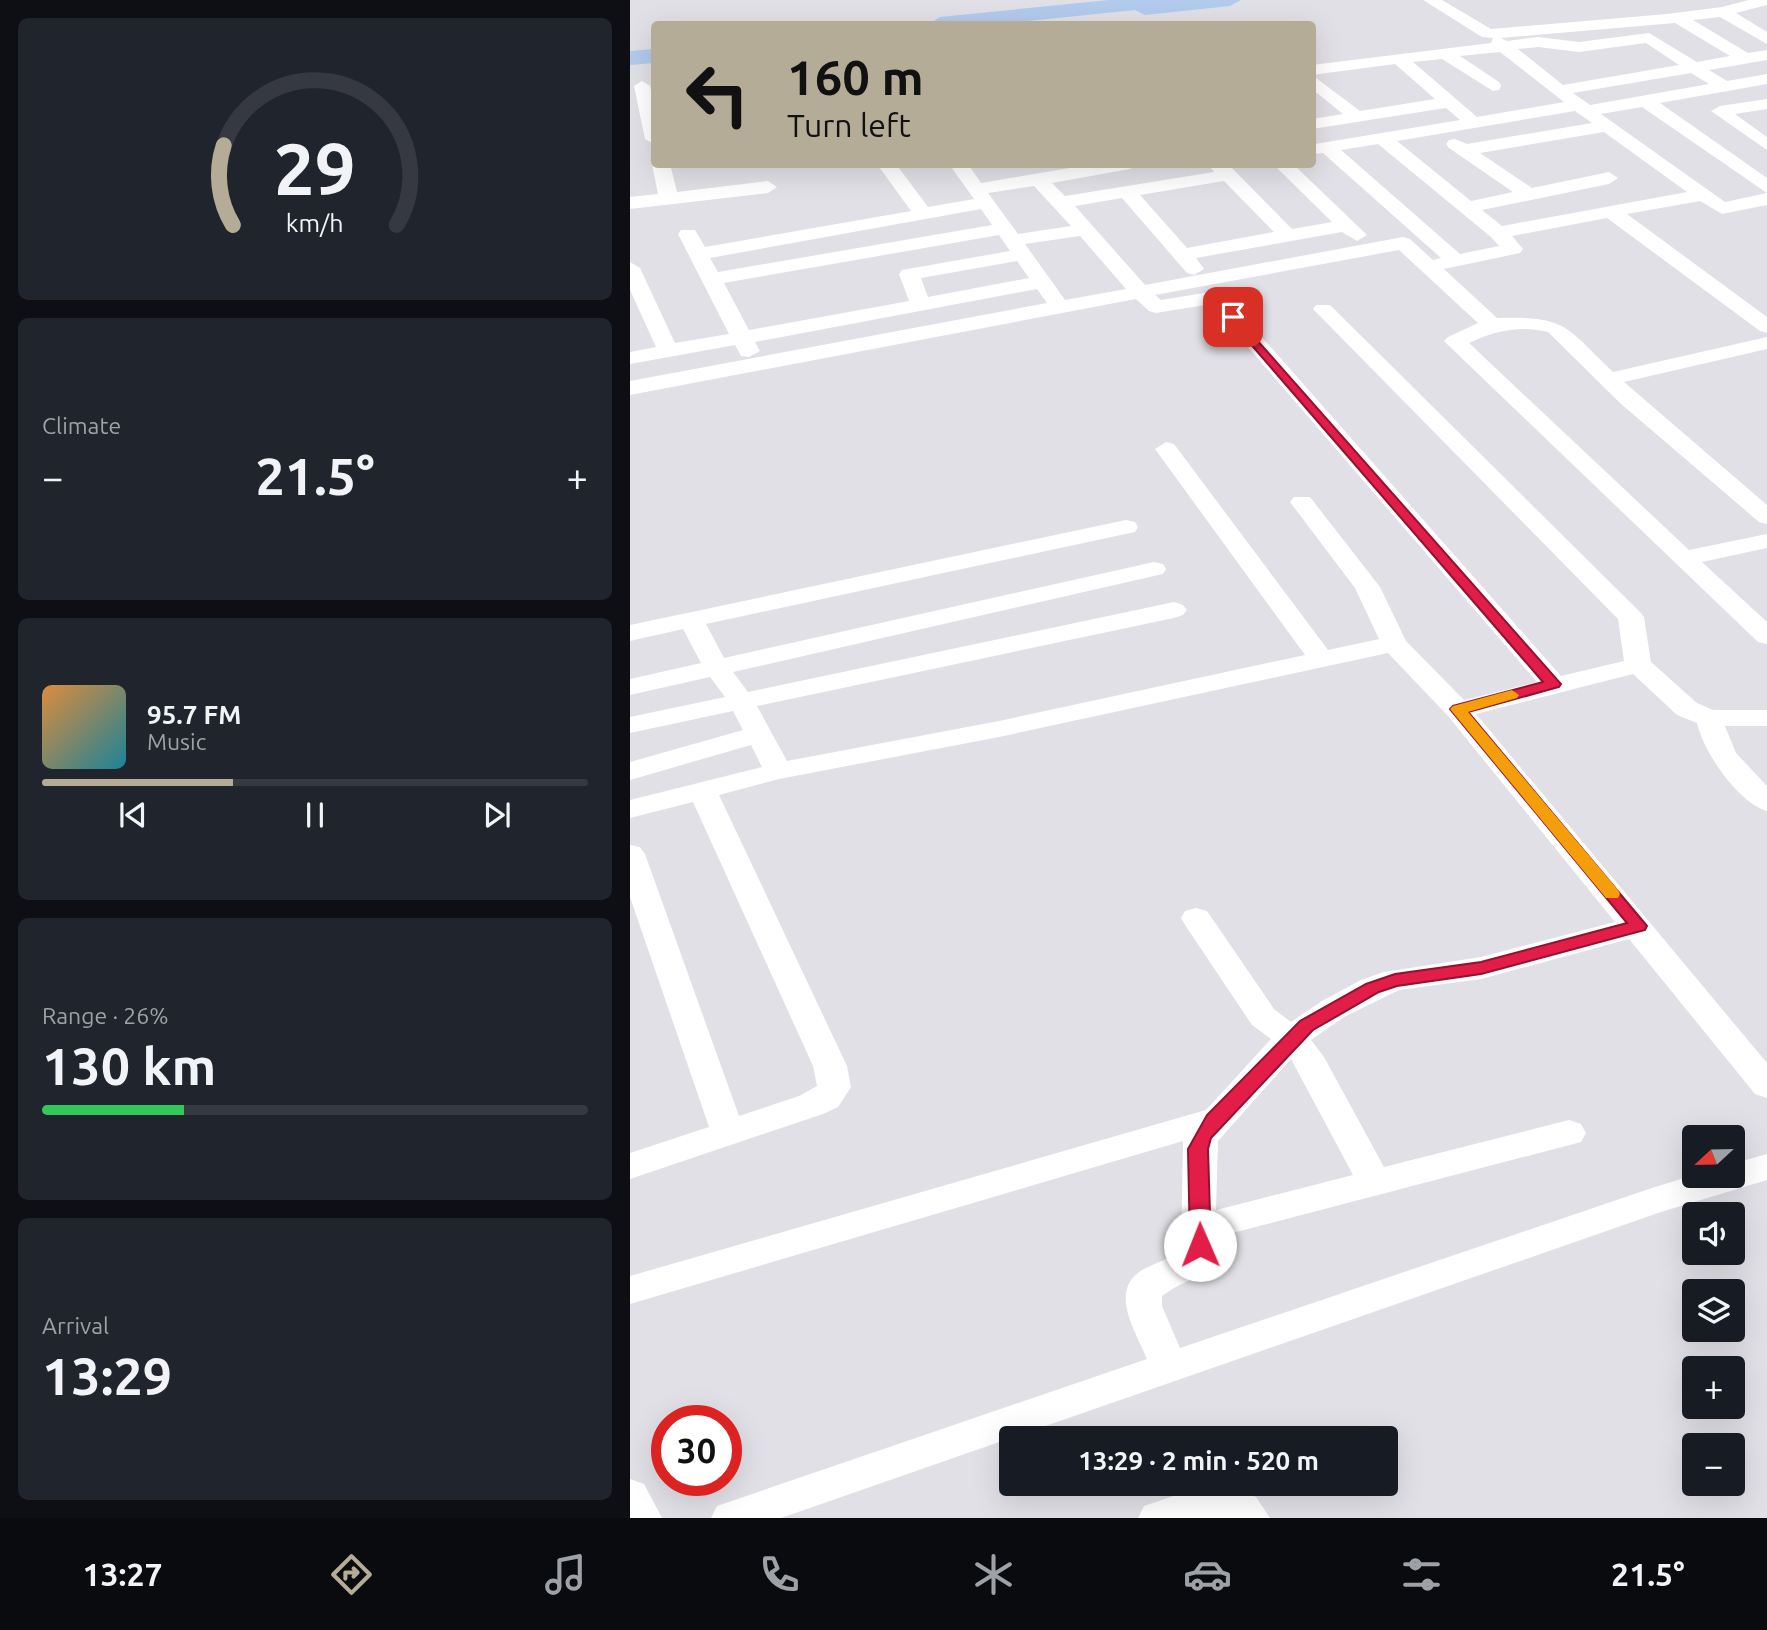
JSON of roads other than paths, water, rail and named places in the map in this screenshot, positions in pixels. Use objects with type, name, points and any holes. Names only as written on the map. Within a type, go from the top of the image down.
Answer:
[{"type":"main road","points":[[1021,21],[1171,0]]},
{"type":"main road","points":[[979,21],[1230,0]]},
{"type":"main road","points":[[630,61],[651,58]]},
{"type":"street","points":[[1431,0],[1488,34],[1700,195],[1722,208],[1767,199]]},
{"type":"street","points":[[1488,34],[1678,18],[1723,12],[1767,0]]},
{"type":"street","points":[[1723,12],[1767,39]]},
{"type":"street","points":[[1678,18],[1746,59]]},
{"type":"street","points":[[1316,70],[1506,48],[1545,41],[1570,47],[1649,38],[1724,87]]},
{"type":"street","points":[[1570,47],[1592,66],[1615,80]]},
{"type":"street","points":[[1447,55],[1493,86]]},
{"type":"street","points":[[1561,90],[1767,55]]},
{"type":"street","points":[[1399,60],[1473,122]]},
{"type":"street","points":[[1320,148],[1473,122],[1645,101],[1767,79]]},
{"type":"street","points":[[1316,83],[1357,117]]},
{"type":"street","points":[[642,86],[651,124]]},
{"type":"street","points":[[1645,101],[1763,181]]},
{"type":"street","points":[[1316,123],[1448,102]]},
{"type":"street","points":[[1767,104],[1720,111],[1767,145]]},
{"type":"street","points":[[1465,150],[1607,126]]},
{"type":"street","points":[[1434,129],[1528,194]]},
{"type":"street","points":[[630,135],[651,136]]},
{"type":"street","points":[[630,388],[757,362],[1403,243],[1443,263],[1513,249],[1469,206],[1382,138]]},
{"type":"street","points":[[1320,148],[1443,263],[1492,324]]},
{"type":"street","points":[[662,168],[669,199]]},
{"type":"street","points":[[889,168],[923,214]]},
{"type":"street","points":[[965,168],[980,197],[1060,307]]},
{"type":"street","points":[[699,254],[923,214],[1039,180],[1107,168]]},
{"type":"street","points":[[1286,168],[1372,249]]},
{"type":"street","points":[[1063,202],[1127,192],[1222,170],[1288,236]]},
{"type":"street","points":[[1469,206],[1609,178]]},
{"type":"street","points":[[1039,180],[1063,202],[1140,293],[1156,307],[1216,296],[1553,684]]},
{"type":"street","points":[[630,203],[768,187]]},
{"type":"street","points":[[1127,192],[1205,281]]},
{"type":"street","points":[[1498,233],[1700,195]]},
{"type":"street","points":[[1611,212],[1767,327]]},
{"type":"street","points":[[1182,255],[1347,225]]},
{"type":"street","points":[[711,279],[1011,242],[1086,229]]},
{"type":"street","points":[[688,234],[729,309],[741,338],[757,362]]},
{"type":"street","points":[[921,305],[909,274],[1011,242]]},
{"type":"street","points":[[630,268],[667,351]]},
{"type":"street","points":[[630,358],[1041,282]]},
{"type":"street","points":[[1323,309],[1631,617],[1638,665],[1687,709],[1710,718],[1767,718]]},
{"type":"street","points":[[1767,517],[1609,379],[1555,328],[1537,323],[1492,324],[1455,341],[1767,636]]},
{"type":"street","points":[[1609,379],[1767,343]]},
{"type":"street","points":[[1166,449],[1322,660]]},
{"type":"street","points":[[1302,502],[1367,587],[1394,645],[1458,709],[1767,1086]]},
{"type":"street","points":[[630,633],[692,622],[1126,527]]},
{"type":"street","points":[[1684,558],[1767,541]]},
{"type":"street","points":[[630,687],[1154,569]]},
{"type":"street","points":[[630,725],[740,699],[1174,610]]},
{"type":"street","points":[[692,622],[716,667],[740,699],[778,771]]},
{"type":"street","points":[[630,809],[778,771],[999,729],[1394,645]]},
{"type":"street","points":[[1458,709],[1638,665]]},
{"type":"street","points":[[1710,718],[1713,740],[1767,802]]},
{"type":"street","points":[[630,771],[757,735]]},
{"type":"street","points":[[630,1166],[811,1105],[826,1098],[834,1087],[830,1066],[703,792]]},
{"type":"street","points":[[630,853],[728,1133]]},
{"type":"street","points":[[1196,918],[1263,1017],[1291,1038],[1318,1072],[1375,1183]]},
{"type":"street","points":[[1169,1367],[1144,1306],[1143,1292],[1148,1285],[1192,1264],[1199,1254],[1198,1149],[1214,1120],[1291,1038],[1333,1009],[1395,980],[1481,968],[1638,926]]},
{"type":"street","points":[[630,1290],[1214,1120]]},
{"type":"street","points":[[1200,1228],[1569,1133]]},
{"type":"street","points":[[731,1518],[1639,1205],[1767,1167]]},
{"type":"street","points":[[630,1496],[642,1518]]},
{"type":"street","points":[[1158,1518],[1203,1505],[1231,1504],[1246,1511],[1250,1518]]}]
